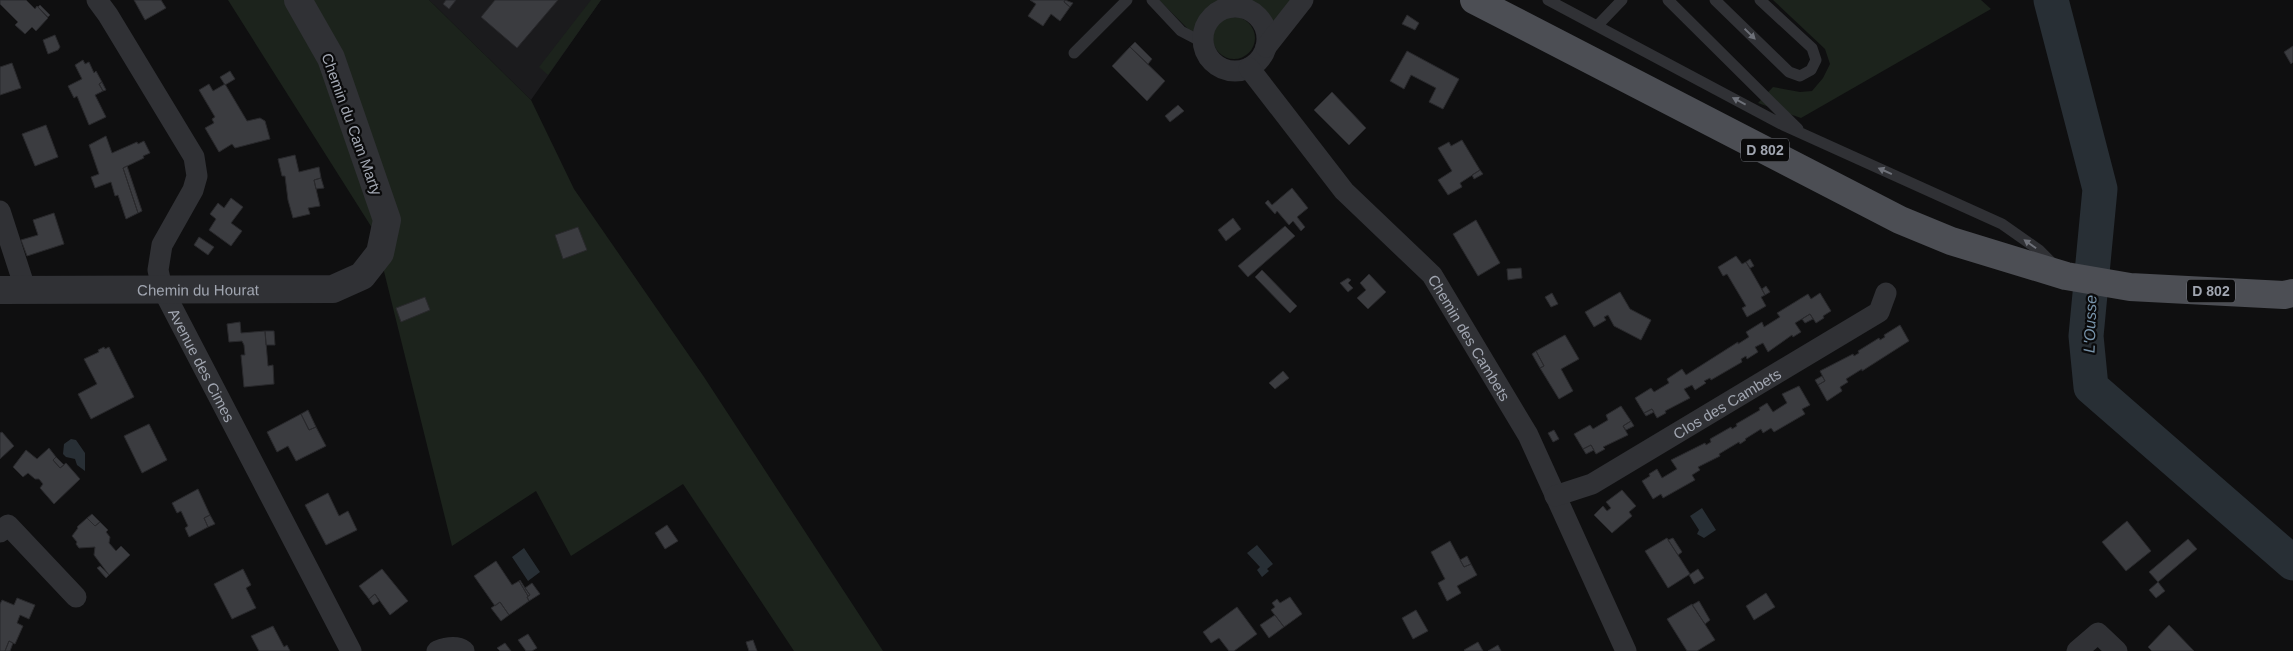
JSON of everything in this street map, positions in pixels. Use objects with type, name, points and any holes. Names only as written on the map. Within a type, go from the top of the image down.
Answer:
[{"type":"main road","name":"D 802","points":[[1474,0],[1900,220],[1951,241],[2071,277],[2130,287],[2284,295],[2293,293]]},
{"type":"street","name":"Avenue des Cimes","points":[[97,0],[113,23],[194,157],[197,176],[193,190],[162,246],[158,270],[162,288],[351,651]]},
{"type":"street","name":"Chemin du Cam Marty","points":[[298,0],[331,58],[386,220],[380,253]]},
{"type":"street","points":[[1266,47],[1267,36],[1264,25],[1252,13],[1237,7],[1226,8],[1215,13],[1203,31],[1202,42],[1205,52],[1219,67],[1229,71],[1249,68],[1262,56],[1266,47],[1304,0]]},
{"type":"street","name":"Chemin des Cambets","points":[[1249,68],[1344,191],[1432,274],[1528,435],[1626,651]]},
{"type":"street","points":[[0,211],[13,291]]},
{"type":"street","name":"Chemin du Hourat","points":[[13,291],[162,288],[333,289],[362,276],[380,253]]},
{"type":"street","name":"Clos des Cambets","points":[[1555,496],[1592,484],[1879,312],[1886,293]]},
{"type":"street","points":[[0,532],[8,525],[76,596]]},
{"type":"street","points":[[2077,651],[2098,633],[2117,651]]},
{"type":"street","points":[[437,651],[448,648],[461,648],[464,651]]},
{"type":"lane","points":[[1074,52],[1127,0]]},
{"type":"lane","points":[[1152,0],[1182,31],[1202,42]]},
{"type":"lane","points":[[1548,0],[1568,4],[1597,26],[1804,134],[2002,224],[2039,250],[2071,277]]},
{"type":"lane","points":[[1597,26],[1622,0]]},
{"type":"lane","points":[[1668,0],[1804,134]]},
{"type":"lane","points":[[1715,0],[1789,72],[1800,76],[1811,70],[1816,60],[1812,48],[1760,0]]},
{"type":"shaded area","points":[[228,0],[429,0],[531,100],[574,189],[704,377],[883,651],[794,651],[683,484],[571,556],[536,491],[452,546],[374,231]]},
{"type":"shaded area","points":[[429,0],[601,0],[531,100]]},
{"type":"shaded area","points":[[591,0],[601,0],[548,75],[539,67]]},
{"type":"shaded area","points":[[1159,0],[1225,0],[1212,7],[1200,25],[1191,32]]},
{"type":"shaded area","points":[[1240,0],[1299,0],[1271,26],[1258,10]]},
{"type":"shaded area","points":[[1773,0],[1981,0],[1991,9],[1801,118],[1758,103],[1773,87],[1800,92],[1812,91],[1823,78],[1830,64],[1825,49]]},
{"type":"shaded area","points":[[1234,17],[1249,23],[1255,38],[1249,53],[1234,59],[1219,53],[1213,38],[1219,23]]},
{"type":"shaded area","points":[[71,439],[76,440],[85,453],[85,471],[77,465],[75,459],[66,457],[63,454],[64,444]]},
{"type":"shaded area","points":[[1702,508],[1716,530],[1704,538],[1697,534],[1699,530],[1690,516]]},
{"type":"shaded area","points":[[1257,545],[1273,564],[1262,577],[1257,570],[1260,567],[1247,553]]},
{"type":"shaded area","points":[[524,548],[540,572],[528,581],[512,557]]},
{"type":"building","points":[[0,0],[26,0],[35,9],[37,6],[48,18],[36,31],[32,27],[25,34],[15,25],[18,22],[0,4]]},
{"type":"building","points":[[134,0],[161,0],[166,8],[145,20]]},
{"type":"building","points":[[446,0],[456,0],[449,9],[443,4]]},
{"type":"building","points":[[495,0],[558,0],[517,48],[481,17]]},
{"type":"building","points":[[1030,0],[1065,0],[1064,2],[1070,7],[1060,21],[1051,14],[1043,26],[1028,16],[1036,4]]},
{"type":"building","points":[[1065,0],[1073,3],[1070,7],[1064,2]]},
{"type":"building","points":[[40,5],[50,15],[48,17],[38,7]]},
{"type":"building","points":[[1407,15],[1419,23],[1415,30],[1402,24]]},
{"type":"building","points":[[55,35],[60,47],[58,50],[48,54],[43,40]]},
{"type":"building","points":[[1135,42],[1152,59],[1148,64],[1130,47]]},
{"type":"building","points":[[2293,46],[2293,62],[2291,64],[2284,52]]},
{"type":"building","points":[[1130,47],[1165,81],[1147,101],[1112,66]]},
{"type":"building","points":[[1407,51],[1459,79],[1443,109],[1429,102],[1436,88],[1411,75],[1404,89],[1390,81]]},
{"type":"building","points":[[83,60],[85,64],[89,62],[94,73],[96,71],[102,82],[99,84],[103,91],[95,95],[106,117],[89,125],[77,96],[74,98],[68,86],[82,79],[75,65]]},
{"type":"building","points":[[12,63],[21,88],[0,95],[0,67]]},
{"type":"building","points":[[230,71],[235,79],[225,85],[220,77]]},
{"type":"building","points":[[102,82],[106,90],[103,91],[99,84]]},
{"type":"building","points":[[209,84],[213,91],[225,84],[247,121],[260,118],[265,121],[270,139],[235,148],[232,144],[219,152],[205,128],[214,123],[212,119],[215,117],[199,90]]},
{"type":"building","points":[[1332,92],[1366,128],[1349,145],[1314,110]]},
{"type":"building","points":[[1178,105],[1184,111],[1170,122],[1165,116]]},
{"type":"building","points":[[46,125],[58,157],[35,166],[22,134]]},
{"type":"building","points":[[106,136],[112,153],[137,142],[138,144],[144,141],[150,153],[123,168],[138,213],[126,219],[118,195],[115,196],[111,182],[95,188],[91,177],[99,174],[89,145]]},
{"type":"building","points":[[1462,140],[1480,170],[1460,183],[1462,187],[1448,195],[1438,180],[1452,171],[1438,148],[1449,142],[1451,146]]},
{"type":"building","points":[[295,155],[299,172],[319,167],[321,178],[314,180],[320,206],[308,208],[310,214],[293,218],[288,200],[285,176],[282,176],[278,159]]},
{"type":"building","points":[[127,166],[142,211],[138,213],[123,168]]},
{"type":"building","points":[[1480,170],[1483,174],[1474,179],[1472,175]]},
{"type":"building","points":[[321,178],[324,188],[316,189],[314,180]]},
{"type":"building","points":[[1292,188],[1308,208],[1297,217],[1305,227],[1301,231],[1293,221],[1289,225],[1277,211],[1275,214],[1265,203],[1268,200],[1272,205]]},
{"type":"building","points":[[231,198],[243,207],[231,223],[242,231],[231,246],[209,230],[216,219],[210,214],[218,203],[224,208]]},
{"type":"building","points":[[54,213],[64,244],[27,256],[21,240],[38,235],[33,220]]},
{"type":"building","points":[[1233,218],[1241,229],[1226,241],[1218,230]]},
{"type":"building","points":[[1476,220],[1500,263],[1478,276],[1453,234]]},
{"type":"building","points":[[1285,226],[1295,236],[1248,277],[1238,266]]},
{"type":"building","points":[[578,227],[587,250],[563,259],[555,235]]},
{"type":"building","points":[[199,237],[214,247],[208,255],[194,245]]},
{"type":"building","points":[[1736,256],[1742,264],[1746,262],[1765,295],[1761,297],[1766,306],[1747,317],[1742,308],[1746,306],[1727,274],[1723,276],[1718,267]]},
{"type":"building","points":[[1750,259],[1754,266],[1750,268],[1746,262]]},
{"type":"building","points":[[1521,268],[1522,278],[1508,280],[1507,269]]},
{"type":"building","points":[[1262,270],[1297,306],[1290,313],[1255,277]]},
{"type":"building","points":[[1369,274],[1386,292],[1368,309],[1357,298],[1366,290],[1360,283]]},
{"type":"building","points":[[1348,278],[1351,280],[1348,283],[1353,288],[1348,292],[1340,283]]},
{"type":"building","points":[[1766,286],[1770,292],[1765,295],[1762,289]]},
{"type":"building","points":[[1620,292],[1630,309],[1651,320],[1641,340],[1614,326],[1608,315],[1604,317],[1606,320],[1594,327],[1585,312]]},
{"type":"building","points":[[1552,293],[1558,304],[1551,307],[1545,297]]},
{"type":"building","points":[[1820,293],[1831,311],[1823,316],[1824,318],[1816,323],[1810,314],[1795,323],[1801,332],[1793,337],[1792,335],[1768,352],[1763,343],[1755,347],[1758,352],[1747,359],[1746,356],[1741,359],[1742,362],[1711,380],[1710,378],[1704,381],[1706,383],[1695,390],[1692,385],[1684,389],[1690,398],[1665,411],[1666,413],[1657,418],[1652,409],[1644,413],[1635,398],[1651,388],[1654,392],[1669,383],[1667,379],[1682,369],[1686,375],[1749,337],[1746,332],[1762,322],[1764,327],[1780,317],[1777,313],[1808,294],[1811,299]]},
{"type":"building","points":[[425,297],[430,310],[401,322],[396,308]]},
{"type":"building","points":[[1810,314],[1813,319],[1805,323],[1802,319]]},
{"type":"building","points":[[240,322],[241,333],[265,331],[268,366],[273,365],[274,384],[244,387],[241,355],[245,355],[244,345],[242,341],[229,342],[227,324]]},
{"type":"building","points":[[1900,325],[1909,341],[1846,379],[1848,382],[1840,387],[1842,391],[1827,401],[1818,385],[1825,381],[1820,371],[1853,354],[1854,356],[1859,353],[1858,351],[1879,338],[1880,340],[1885,337],[1884,335]]},
{"type":"building","points":[[265,331],[274,331],[275,345],[266,345]]},
{"type":"building","points":[[1565,335],[1579,359],[1561,369],[1573,391],[1559,399],[1540,368],[1544,366],[1536,351]]},
{"type":"building","points":[[104,347],[105,349],[109,347],[134,397],[91,419],[78,394],[97,384],[84,359],[99,352],[98,350]]},
{"type":"building","points":[[1536,351],[1544,366],[1540,368],[1532,354]]},
{"type":"building","points":[[1283,371],[1289,378],[1275,389],[1269,383]]},
{"type":"building","points":[[1822,376],[1825,381],[1818,385],[1815,380]]},
{"type":"building","points":[[1799,386],[1810,405],[1802,409],[1805,414],[1774,432],[1771,428],[1763,433],[1761,429],[1740,444],[1739,442],[1719,454],[1720,456],[1698,467],[1700,470],[1692,475],[1695,480],[1663,498],[1661,494],[1653,499],[1642,481],[1650,476],[1649,474],[1657,469],[1662,478],[1677,469],[1671,460],[1705,443],[1706,445],[1711,442],[1710,439],[1731,427],[1732,429],[1737,426],[1736,424],[1760,410],[1759,408],[1767,403],[1773,412],[1787,403],[1782,394]]},
{"type":"building","points":[[1621,406],[1631,421],[1623,426],[1628,435],[1603,447],[1605,449],[1596,454],[1591,445],[1583,449],[1574,434],[1590,425],[1593,429],[1608,420],[1606,415]]},
{"type":"building","points":[[1652,409],[1654,412],[1646,416],[1644,413]]},
{"type":"building","points":[[308,410],[316,427],[309,430],[301,414]]},
{"type":"building","points":[[301,414],[309,430],[316,427],[326,446],[296,461],[288,446],[277,452],[267,432]]},
{"type":"building","points":[[1631,421],[1634,426],[1626,430],[1623,426]]},
{"type":"building","points":[[149,424],[167,460],[142,473],[124,436]]},
{"type":"building","points":[[1554,430],[1559,439],[1553,442],[1548,433]]},
{"type":"building","points":[[2,432],[14,446],[0,459],[0,433]]},
{"type":"building","points":[[1591,445],[1594,450],[1586,454],[1583,449]]},
{"type":"building","points":[[49,448],[56,457],[53,460],[60,468],[66,463],[80,479],[54,504],[40,488],[43,484],[39,479],[35,479],[28,473],[23,477],[13,467],[26,450],[37,459]]},
{"type":"building","points":[[56,457],[64,465],[60,468],[53,460]]},
{"type":"building","points":[[198,489],[210,515],[204,518],[208,527],[189,537],[185,528],[188,526],[181,511],[177,513],[172,503]]},
{"type":"building","points":[[1622,490],[1636,506],[1629,512],[1632,516],[1612,533],[1594,515],[1603,506],[1607,511],[1611,508],[1606,502]]},
{"type":"building","points":[[328,493],[339,516],[348,511],[357,530],[326,545],[305,505]]},
{"type":"building","points":[[92,514],[100,522],[95,526],[87,518]]},
{"type":"building","points":[[210,515],[215,524],[208,527],[204,518]]},
{"type":"building","points":[[87,518],[95,526],[100,522],[108,530],[106,532],[110,537],[109,543],[116,551],[121,546],[130,555],[109,575],[94,555],[95,547],[79,548],[72,536],[77,527]]},
{"type":"building","points":[[2127,521],[2151,551],[2126,571],[2102,542]]},
{"type":"building","points":[[667,525],[678,541],[665,549],[655,533]]},
{"type":"building","points":[[1667,538],[1690,574],[1668,588],[1645,551]]},
{"type":"building","points":[[1673,538],[1682,552],[1678,555],[1668,540]]},
{"type":"building","points":[[2188,539],[2197,549],[2158,582],[2149,572]]},
{"type":"building","points":[[1450,541],[1464,567],[1471,564],[1477,575],[1457,586],[1461,593],[1447,601],[1438,583],[1445,579],[1431,552]]},
{"type":"building","points":[[1467,556],[1471,564],[1464,567],[1460,560]]},
{"type":"building","points":[[496,561],[512,585],[519,581],[528,596],[529,601],[509,615],[500,602],[495,606],[474,576]]},
{"type":"building","points":[[100,566],[109,575],[106,578],[97,568]]},
{"type":"building","points":[[243,569],[251,585],[246,588],[256,608],[232,619],[214,584]]},
{"type":"building","points":[[382,569],[408,601],[390,615],[375,594],[369,599],[359,586]]},
{"type":"building","points":[[1698,569],[1704,578],[1694,584],[1689,575]]},
{"type":"building","points":[[520,580],[530,595],[528,596]]},
{"type":"building","points":[[2158,582],[2165,591],[2156,598],[2149,590]]},
{"type":"building","points":[[532,583],[540,594],[529,601],[527,597],[530,595],[525,588]]},
{"type":"building","points":[[1766,593],[1775,607],[1754,620],[1746,606]]},
{"type":"building","points":[[375,594],[379,601],[373,605],[369,599]]},
{"type":"building","points":[[1290,597],[1302,614],[1284,627],[1271,610],[1275,607],[1272,603],[1277,599],[1280,603]]},
{"type":"building","points":[[17,598],[35,605],[29,619],[20,615],[17,623],[23,626],[15,644],[9,641],[5,651],[0,651],[0,604],[2,600],[14,605]]},
{"type":"building","points":[[1699,601],[1710,620],[1705,624],[1692,605]]},
{"type":"building","points":[[500,602],[509,615],[501,621],[491,608]]},
{"type":"building","points":[[1692,604],[1715,640],[1697,651],[1687,651],[1667,619]]},
{"type":"building","points":[[1237,607],[1257,634],[1234,651],[1229,651],[1219,638],[1211,643],[1203,632]]},
{"type":"building","points":[[1416,610],[1428,631],[1413,639],[1402,618]]},
{"type":"building","points":[[1275,615],[1284,627],[1269,638],[1260,625]]},
{"type":"building","points":[[2169,625],[2194,651],[2152,651],[2148,647]]},
{"type":"building","points":[[273,626],[284,647],[287,645],[290,651],[259,651],[251,636]]},
{"type":"building","points":[[528,634],[537,648],[532,651],[526,651],[518,640]]},
{"type":"building","points":[[753,640],[757,651],[749,651],[746,642]]},
{"type":"building","points":[[9,641],[13,643],[10,651],[5,651]]},
{"type":"building","points":[[1478,642],[1483,651],[1464,650]]},
{"type":"building","points":[[505,643],[511,651],[500,651],[497,648]]},
{"type":"building","points":[[1498,645],[1501,651],[1488,651]]},
{"type":"waterway","name":"L'Ousse","points":[[2051,0],[2100,189],[2086,336],[2091,387],[2293,563]]}]
